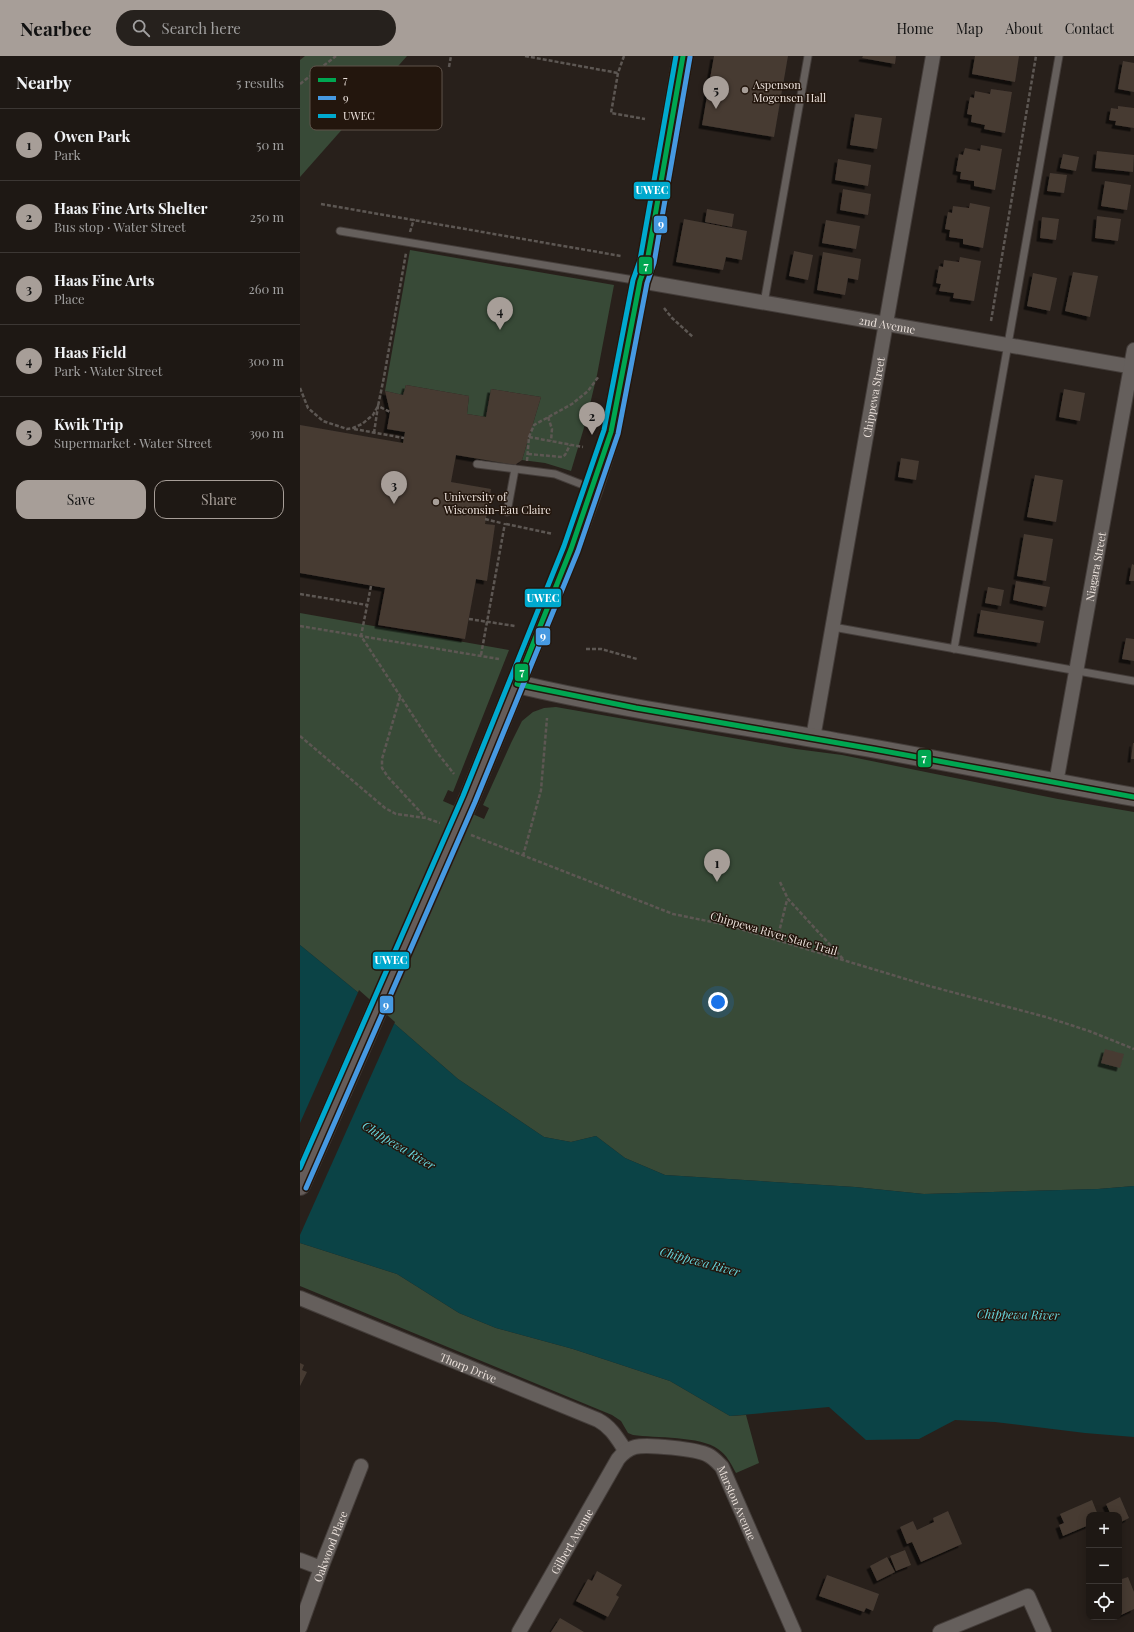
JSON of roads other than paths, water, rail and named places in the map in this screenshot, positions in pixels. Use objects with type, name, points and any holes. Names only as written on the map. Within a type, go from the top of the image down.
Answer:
[{"type":"main road","points":[[300,1185],[469,799],[571,549],[593,488],[611,432],[640,282],[647,262],[683,56]]},
{"type":"street","name":"Chippewa Street","points":[[813,738],[933,56]]},
{"type":"street","name":"2nd Avenue","points":[[640,282],[1133,367]]},
{"type":"street","name":"Niagara Street","points":[[1056,783],[1133,367],[1134,350]]},
{"type":"street","points":[[517,684],[626,706],[813,738],[1134,797]]},
{"type":"street","name":"Thorp Drive","points":[[300,1298],[598,1420],[614,1433],[625,1450]]},
{"type":"street","name":"Marston Avenue","points":[[625,1450],[636,1446],[647,1446],[697,1451],[709,1455],[717,1461],[722,1467],[794,1632]]},
{"type":"street","name":"Gilbert Avenue","points":[[519,1632],[618,1459],[625,1450]]},
{"type":"street","name":"Oakwood Place","points":[[300,1627],[321,1568],[361,1466]]},
{"type":"street","points":[[300,1560],[321,1568]]},
{"type":"street","points":[[940,1632],[1028,1596],[1044,1632]]},
{"type":"lane","points":[[764,303],[808,56]]},
{"type":"lane","points":[[954,649],[1059,56]]},
{"type":"lane","points":[[340,232],[408,242],[640,282]]},
{"type":"lane","points":[[477,464],[555,474],[593,488]]},
{"type":"lane","points":[[507,512],[515,469]]},
{"type":"lane","points":[[833,627],[1134,681]]},
{"type":"water","name":"Chippewa River","points":[[300,945],[366,999],[458,1079],[544,1137],[571,1142],[596,1136],[625,1158],[665,1175],[855,1187],[924,1194],[1098,1189],[1134,1186],[1134,1437],[1085,1433],[995,1422],[955,1420],[919,1439],[866,1440],[829,1407],[730,1416],[670,1381],[573,1349],[496,1328],[459,1313],[397,1274],[300,1243]]},
{"type":"place","name":"Aspenson Mogensen Hall","points":[[745,90]]},
{"type":"place","name":"Kwik Trip","points":[[716,109]]},
{"type":"place","name":"Haas Field","points":[[500,330]]},
{"type":"place","name":"Haas Fine Arts Shelter","points":[[592,435]]},
{"type":"place","name":"University of Wisconsin-Eau Claire","points":[[436,502]]},
{"type":"place","name":"Haas Fine Arts","points":[[394,504]]},
{"type":"place","name":"Owen Park","points":[[717,882]]}]
